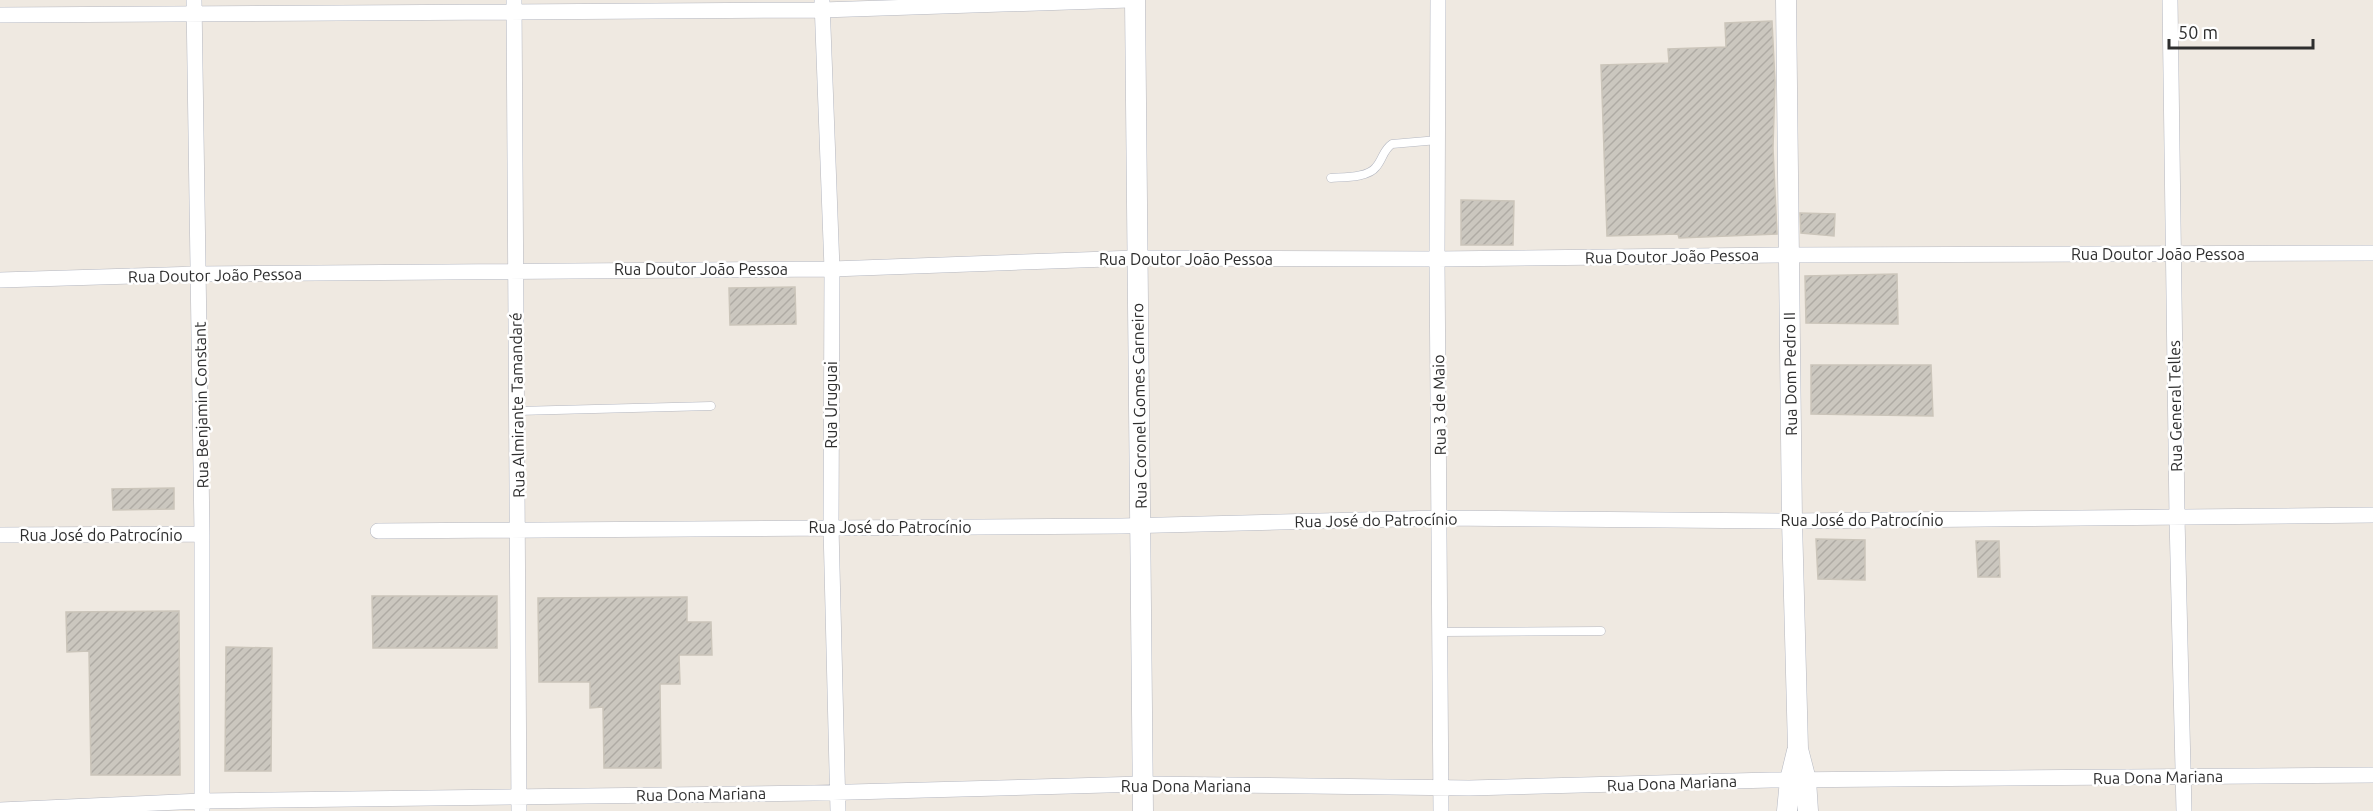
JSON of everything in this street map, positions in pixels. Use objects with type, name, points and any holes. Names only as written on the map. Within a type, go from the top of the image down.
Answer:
[{"type":"street","points":[[0,15],[194,7],[822,5],[1129,0]]},
{"type":"street","name":"Rua Coronel Gomes Carneiro","points":[[1135,0],[1143,811]]},
{"type":"street","name":"Rua 3 de Maio","points":[[1438,0],[1437,259],[1441,811]]},
{"type":"street","name":"Rua Dom Pedro II","points":[[1786,0],[1792,521],[1798,780],[1808,811]]},
{"type":"street","name":"Rua General Telles","points":[[2170,0],[2177,517],[2184,811]]},
{"type":"street","name":"Rua Uruguai","points":[[822,5],[832,269],[831,527],[838,811]]},
{"type":"street","name":"Rua Almirante Tamandaré","points":[[514,6],[519,804]]},
{"type":"street","name":"Rua Benjamin Constant","points":[[194,7],[202,534],[202,806]]},
{"type":"street","name":"Rua Doutor João Pessoa","points":[[0,280],[199,274],[832,269],[1136,258],[1437,259],[2373,253]]},
{"type":"street","name":"Rua José do Patrocínio","points":[[378,531],[1140,525],[1440,518],[1792,521],[2373,515]]},
{"type":"street","name":"Rua José do Patrocínio","points":[[0,536],[202,534]]},
{"type":"street","name":"Rua Dona Mariana","points":[[0,810],[519,804],[837,792],[1143,784],[1441,788],[1798,780],[2373,775]]},
{"type":"street","name":"Rua Dom Pedro II","points":[[1787,811],[1798,780]]},
{"type":"lane","points":[[1331,178],[1370,173],[1376,168],[1386,148],[1392,144],[1438,140]]},
{"type":"lane","points":[[517,411],[711,406]]},
{"type":"lane","points":[[1441,632],[1601,631]]},
{"type":"building","points":[[1772,21],[1775,82],[1773,148],[1777,234],[1679,238],[1678,234],[1607,236],[1601,65],[1669,63],[1668,49],[1726,47],[1725,23]]},
{"type":"building","points":[[1461,200],[1514,201],[1513,245],[1461,245]]},
{"type":"building","points":[[1800,213],[1835,214],[1834,236],[1801,233]]},
{"type":"building","points":[[1897,274],[1898,324],[1806,323],[1805,276]]},
{"type":"building","points":[[795,287],[796,324],[730,325],[729,288]]},
{"type":"building","points":[[1811,365],[1931,365],[1933,416],[1811,414]]},
{"type":"building","points":[[174,488],[174,509],[113,510],[112,489]]},
{"type":"building","points":[[1816,539],[1865,540],[1865,580],[1818,579]]},
{"type":"building","points":[[1976,541],[1999,541],[2000,577],[1978,577]]},
{"type":"building","points":[[372,596],[497,596],[497,648],[373,648]]},
{"type":"building","points":[[687,597],[687,622],[711,622],[712,655],[679,655],[680,684],[660,684],[661,768],[604,768],[603,707],[590,708],[590,682],[539,682],[538,598]]},
{"type":"building","points":[[179,611],[180,775],[91,775],[89,651],[67,652],[66,612]]},
{"type":"building","points":[[226,647],[272,648],[271,771],[225,771]]}]
